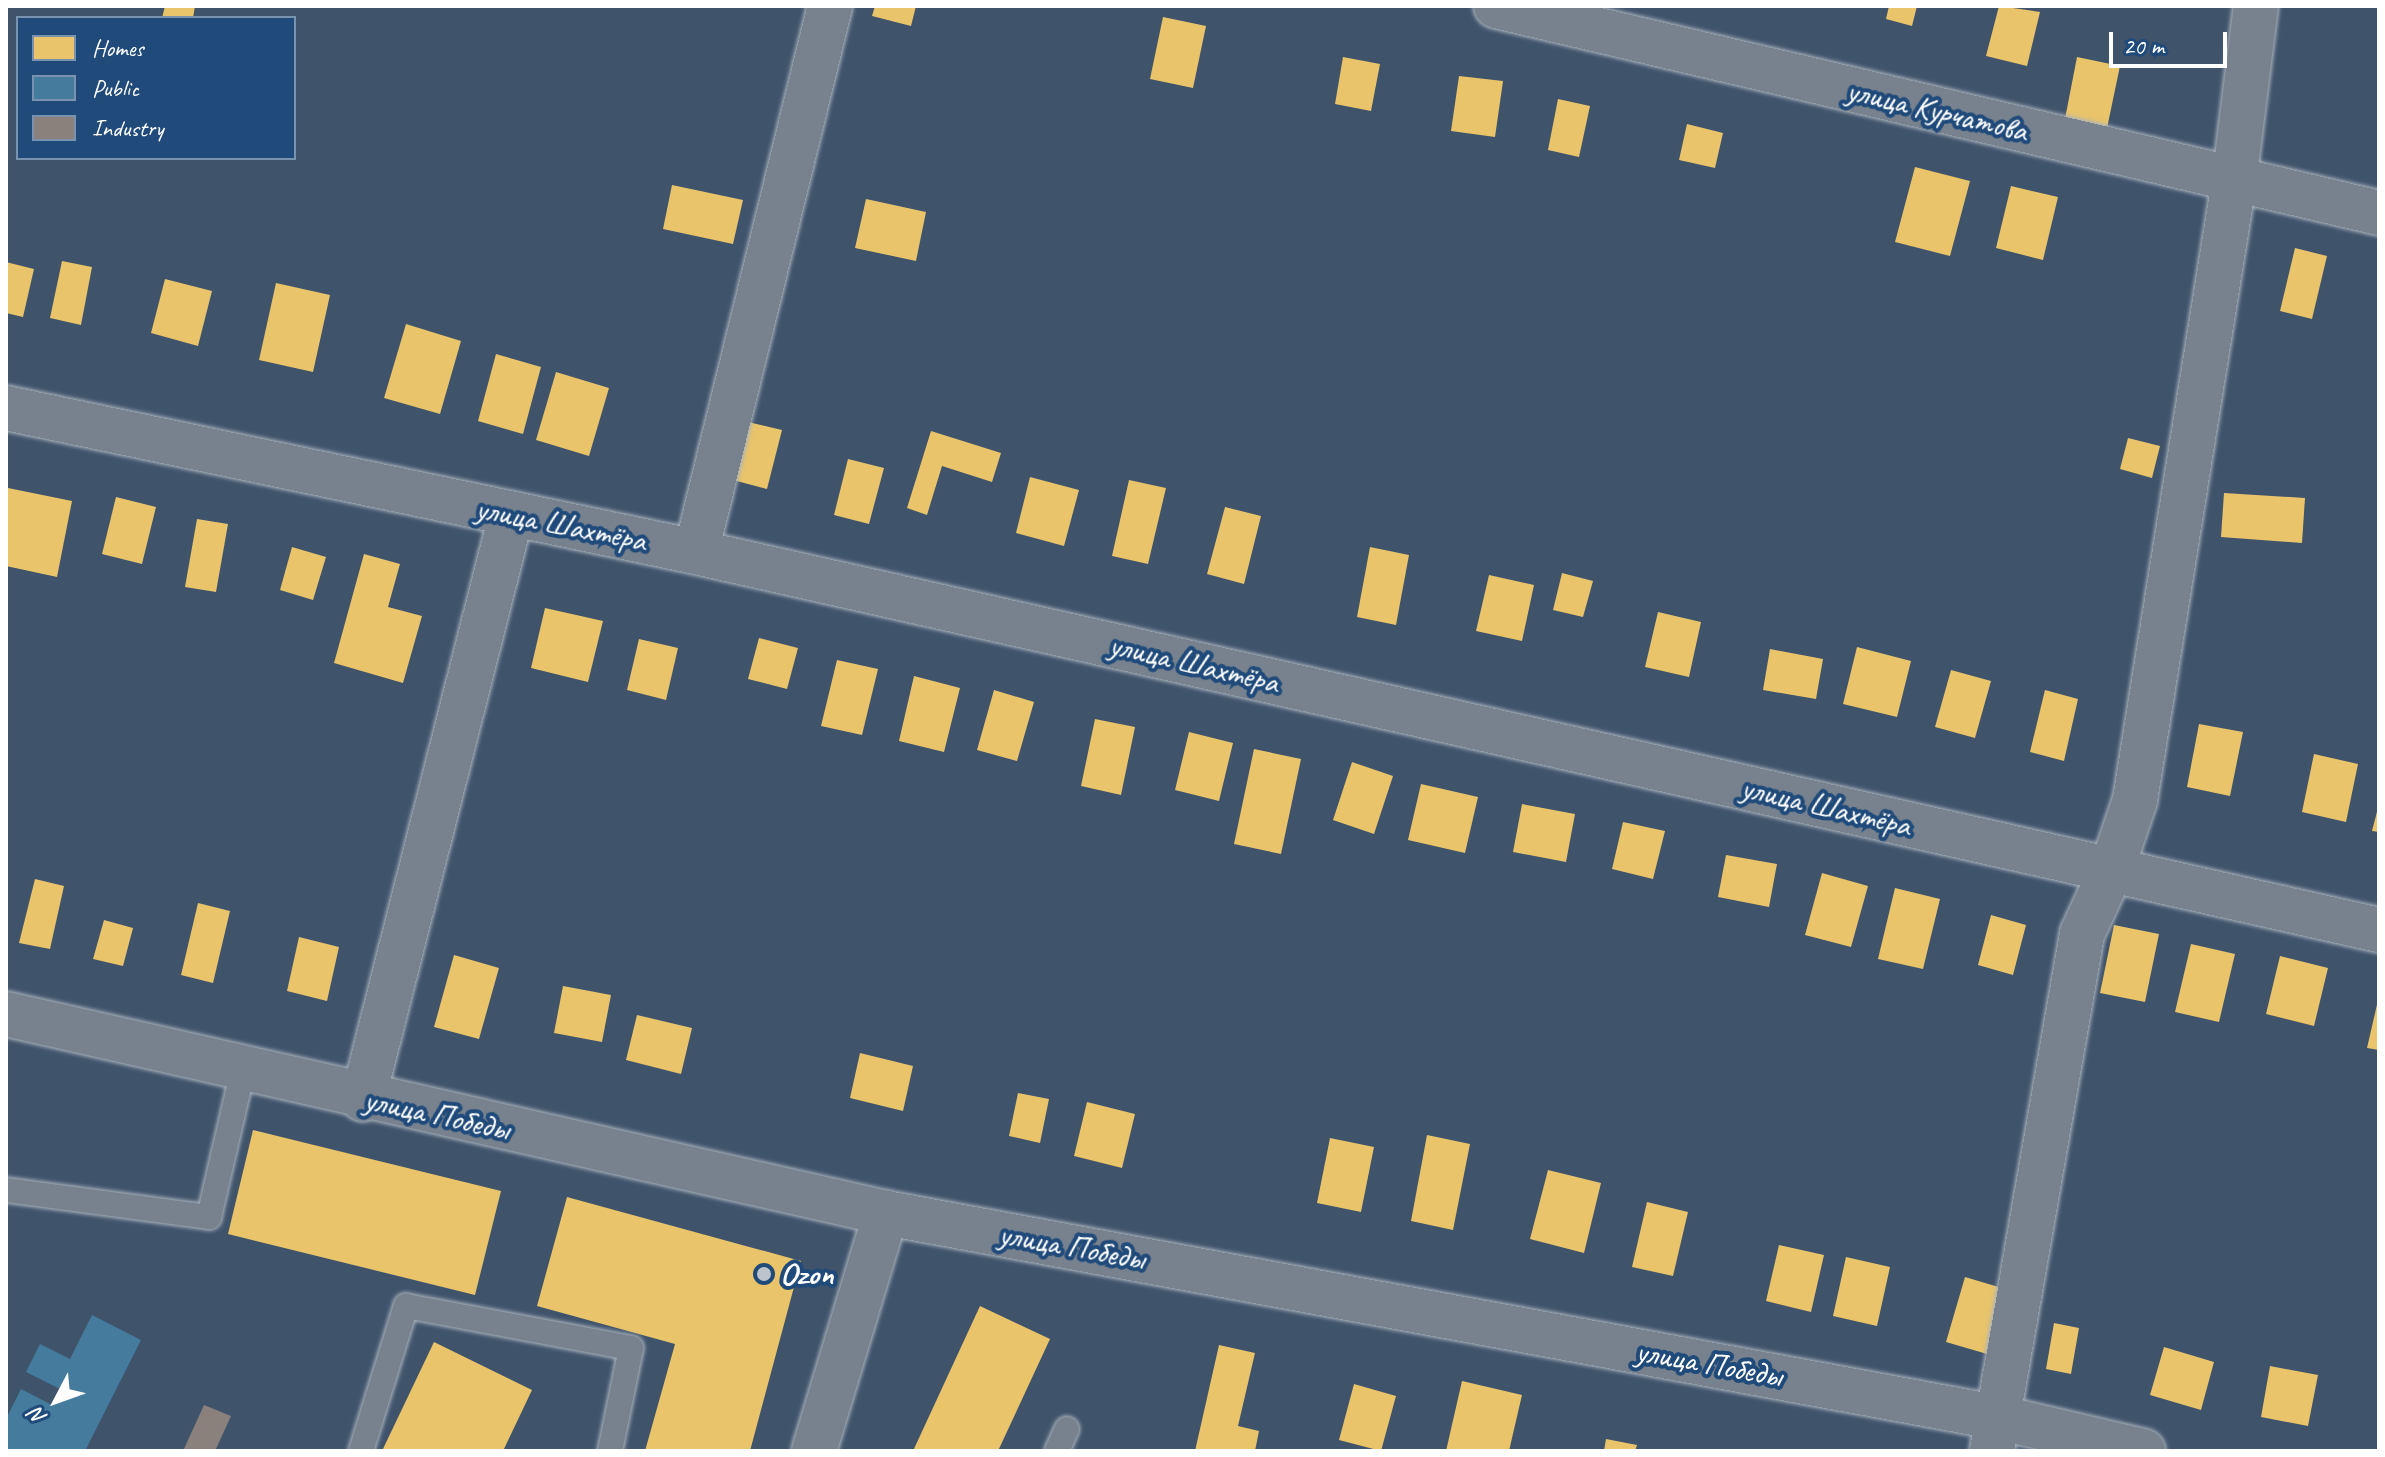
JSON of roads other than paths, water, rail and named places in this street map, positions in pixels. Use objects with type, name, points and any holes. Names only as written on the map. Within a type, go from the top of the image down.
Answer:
[{"type":"street","points":[[696,552],[830,6]]},
{"type":"street","name":"улица Курчатова","points":[[1496,6],[2234,182],[2379,213]]},
{"type":"street","points":[[1997,1434],[2082,934],[2111,871],[2135,800],[2234,182],[2256,6]]},
{"type":"street","name":"улица Шахтёра","points":[[6,408],[511,516],[696,552],[2379,930]]},
{"type":"street","points":[[363,1099],[511,516]]},
{"type":"street","name":"улица Победы","points":[[6,1014],[363,1099],[886,1213],[1997,1434],[2143,1451]]},
{"type":"street","points":[[814,1451],[886,1213]]},
{"type":"lane","points":[[6,1190],[209,1217],[243,1070]]},
{"type":"lane","points":[[361,1451],[406,1306],[631,1348],[610,1451]]},
{"type":"place","name":"Ozon","points":[[764,1274]]}]
